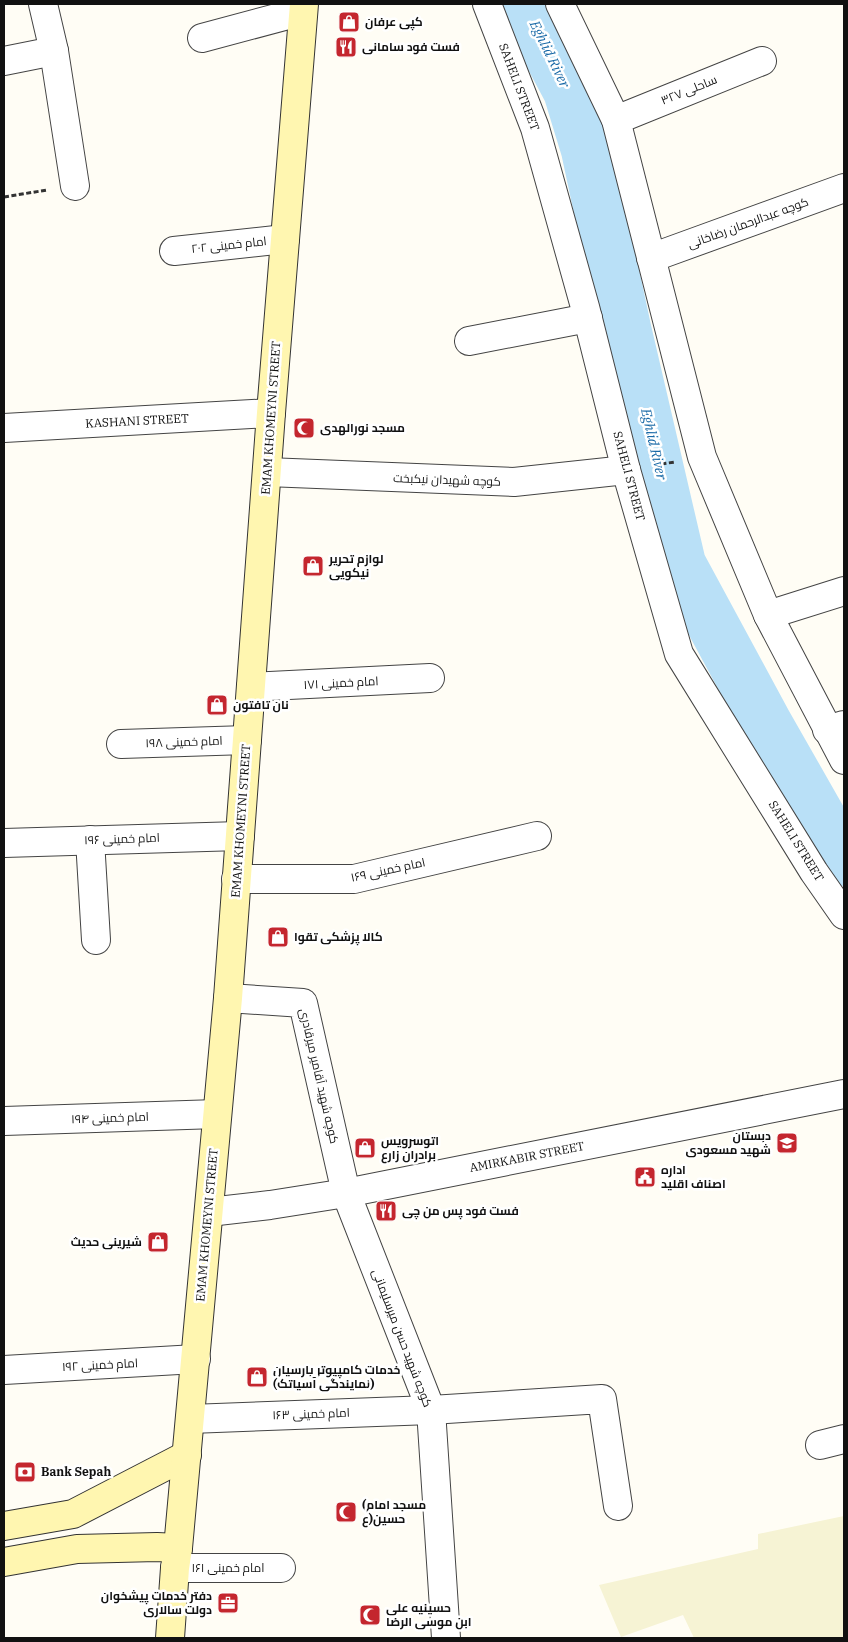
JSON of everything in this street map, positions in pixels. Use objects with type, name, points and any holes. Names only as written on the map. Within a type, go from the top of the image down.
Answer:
[{"type":"main road","name":"EMAM KHOMEYNI STREET","points":[[170,1638],[228,998],[303,8]]},
{"type":"main road","points":[[4,1526],[73,1514],[187,1455]]},
{"type":"main road","points":[[73,1514],[77,1549]]},
{"type":"main road","points":[[4,1562],[77,1549],[157,1547],[177,1558]]},
{"type":"street","points":[[43,4],[54,51],[74,186]]},
{"type":"street","name":"SAHELI STREET","points":[[487,4],[535,128],[588,318],[639,467],[679,654],[814,872],[844,915]]},
{"type":"street","points":[[560,4],[616,120],[702,457],[768,616],[836,727],[844,760]]},
{"type":"street","points":[[202,38],[303,8]]},
{"type":"street","points":[[4,61],[54,51]]},
{"type":"street","name":"ساحلی ۳۲۷","points":[[616,120],[762,61]]},
{"type":"street","name":"کوچه عبدالرحمان رضاخانی","points":[[651,258],[844,188]]},
{"type":"street","name":"امام خمینی ۲۰۲","points":[[174,251],[284,240]]},
{"type":"street","points":[[469,341],[588,318]]},
{"type":"street","name":"KASHANI STREET","points":[[4,428],[271,413]]},
{"type":"street","name":"کوچه شهیدان نیکبخت","points":[[267,472],[514,482],[639,467]]},
{"type":"street","points":[[768,616],[844,591]]},
{"type":"street","name":"امام خمینی ۱۷۱","points":[[251,687],[430,678]]},
{"type":"street","name":"امام خمینی ۱۹۸","points":[[121,744],[247,740]]},
{"type":"street","name":"امام خمینی ۱۹۶","points":[[4,842],[240,836]]},
{"type":"street","name":"امام خمینی ۱۶۹","points":[[236,879],[354,879],[537,836]]},
{"type":"street","points":[[90,840],[96,940]]},
{"type":"street","name":"کوچه شهید آقامیر میرقادری","points":[[228,998],[303,1003],[346,1193]]},
{"type":"street","name":"AMIRKABIR STREET","points":[[209,1212],[346,1193],[844,1094]]},
{"type":"street","name":"امام خمینی ۱۹۴","points":[[4,1122],[217,1114]]},
{"type":"street","name":"کوچه شهید حسن میرسلیمانی","points":[[346,1193],[431,1410],[446,1638]]},
{"type":"street","name":"امام خمینی ۱۹۲","points":[[4,1370],[196,1359]]},
{"type":"street","name":"امام خمینی ۱۶۳","points":[[190,1419],[431,1410],[602,1399],[618,1506]]},
{"type":"street","name":"امام خمینی ۱۶۱","points":[[177,1558],[281,1568]]},
{"type":"path","points":[[4,197],[74,186]]},
{"type":"path","points":[[639,467],[679,461]]},
{"type":"shaded area","points":[[844,1516],[844,1638],[694,1638],[683,1615],[621,1637],[599,1585],[758,1549],[758,1534]]},
{"type":"waterway","name":"Eghlid River","points":[[526,4],[537,31],[569,91],[587,150],[625,328],[680,564],[766,723],[844,860]]},
{"type":"place","name":"کپی عرفان","points":[[349,22]]},
{"type":"place","name":"فست فود سامانی","points":[[346,47]]},
{"type":"place","name":"مسجد نورالهدی","points":[[304,428]]},
{"type":"place","name":"لوازم تحریر نیکویی","points":[[313,566]]},
{"type":"place","name":"نان تافتون","points":[[217,705]]},
{"type":"place","name":"کالا پزشکی تقوا","points":[[278,937]]},
{"type":"place","name":"دبستان شهید مسعودی","points":[[787,1143]]},
{"type":"place","name":"اتوسرویس برادران زارع","points":[[365,1148]]},
{"type":"place","name":"اداره اصناف اقلید","points":[[645,1177]]},
{"type":"place","name":"فست فود پس من چی","points":[[386,1211]]},
{"type":"place","name":"شیرینی حدیث","points":[[158,1242]]},
{"type":"place","name":"خدمات کامپیوتر پارسیان (نمایندگی آسیاتک)","points":[[257,1377]]},
{"type":"place","name":"Bank Sepah","points":[[25,1472]]},
{"type":"place","name":"(مسجد امام حسین(ع","points":[[346,1512]]},
{"type":"place","name":"دفتر خدمات پیشخوان دولت سالاری","points":[[228,1603]]},
{"type":"place","name":"حسینیه علی ابن موسی الرضا","points":[[370,1615]]}]
